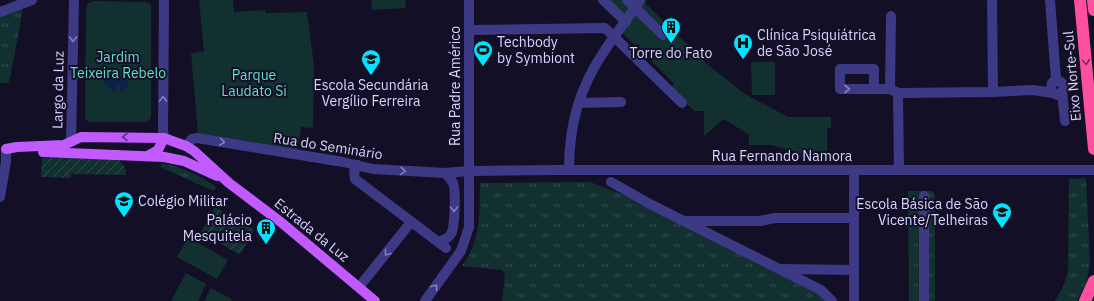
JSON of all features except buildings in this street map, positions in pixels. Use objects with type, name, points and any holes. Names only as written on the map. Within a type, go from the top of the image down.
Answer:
[{"type":"highway","name":"Eixo Norte-Sul","points":[[1080,0],[1094,149]]},
{"type":"highway","points":[[1093,0],[1094,10]]},
{"type":"highway","points":[[1085,301],[1094,281]]},
{"type":"main road","name":"Largo da Luz","points":[[71,142],[81,137],[164,138]]},
{"type":"main road","points":[[3,149],[82,154],[149,155],[158,150],[164,138]]},
{"type":"main road","name":"Estrada da Luz","points":[[164,138],[186,146],[194,151],[229,183],[282,223],[375,301]]},
{"type":"main road","points":[[3,149],[32,146],[55,146],[64,145],[71,142],[82,154]]},
{"type":"main road","name":"Estrada da Luz","points":[[149,155],[184,161],[229,183]]},
{"type":"street","points":[[0,12],[32,0]]},
{"type":"street","name":"Largo da Luz","points":[[71,142],[74,0]]},
{"type":"street","points":[[164,0],[164,138]]},
{"type":"street","name":"Rua Padre Américo","points":[[425,301],[461,251],[469,227],[469,0]]},
{"type":"street","points":[[603,0],[626,22]]},
{"type":"street","points":[[627,0],[638,4],[663,35]]},
{"type":"street","points":[[992,0],[993,92]]},
{"type":"street","points":[[1050,0],[1056,87],[1065,121]]},
{"type":"street","points":[[569,170],[570,134],[578,103],[587,81],[615,36],[638,4]]},
{"type":"street","points":[[891,16],[899,170]]},
{"type":"street","points":[[469,30],[605,28],[615,36],[682,103]]},
{"type":"street","points":[[874,89],[894,91],[993,92],[1056,87]]},
{"type":"street","points":[[578,103],[621,102]]},
{"type":"street","name":"Rua do Seminário","points":[[186,146],[192,139],[197,138],[374,169],[445,173],[469,171]]},
{"type":"street","points":[[0,197],[6,162],[3,149]]},
{"type":"street","points":[[361,166],[353,175],[355,179],[442,245],[448,257],[448,267],[446,272]]},
{"type":"street","points":[[854,170],[854,301]]},
{"type":"street","name":"Rua Fernando Namora","points":[[469,171],[899,170],[1016,175],[1094,170]]},
{"type":"street","points":[[469,194],[477,179],[497,171]]},
{"type":"street","points":[[442,245],[450,236],[454,222],[454,188],[453,183],[445,173]]},
{"type":"street","points":[[611,182],[821,290],[832,301]]},
{"type":"street","points":[[924,196],[924,301]]},
{"type":"street","points":[[685,221],[760,221],[775,218],[853,218]]},
{"type":"street","points":[[359,287],[411,222]]},
{"type":"street","points":[[442,245],[458,247],[464,243]]},
{"type":"street","points":[[778,269],[854,270]]},
{"type":"green space","name":"Parque Laudato Si","points":[[199,0],[233,0],[234,12],[265,10],[265,13],[307,12],[314,65],[313,128],[301,127],[298,150],[198,134],[191,53],[204,51]]},
{"type":"green space","points":[[371,0],[405,0],[406,8],[372,10]]},
{"type":"green space","points":[[600,0],[647,0],[645,3],[708,65],[745,94],[788,117],[831,117],[831,128],[827,128],[827,160],[811,160],[810,157],[772,145],[749,145],[749,135],[724,119],[704,136],[704,111],[694,111],[671,88],[674,84],[645,54],[616,28],[622,22]]},
{"type":"green space","name":"Jardim Teixeira Rebelo","points":[[94,1],[145,2],[151,5],[151,117],[148,122],[89,122],[85,119],[86,8],[88,3]]},
{"type":"green space","points":[[23,9],[9,83],[0,83],[0,17]]},
{"type":"green space","points":[[751,62],[775,62],[775,95],[752,95]]},
{"type":"green space","points":[[42,158],[118,159],[125,167],[126,175],[71,174],[71,178],[41,177]]},
{"type":"green space","points":[[162,163],[190,172],[216,187],[214,191],[160,167]]},
{"type":"green space","points":[[1086,178],[1090,262],[1087,281],[1077,301],[1055,301],[1064,285],[1068,270],[1069,179]]},
{"type":"green space","points":[[590,182],[634,199],[822,294],[828,301],[502,301],[505,274],[502,270],[462,266],[473,246],[476,236],[479,216],[480,183]]},
{"type":"green space","points":[[908,191],[933,191],[935,196],[935,301],[909,301]]},
{"type":"green space","points":[[215,207],[254,230],[240,255],[201,232]]},
{"type":"green space","points":[[188,237],[228,260],[217,279],[177,257]]},
{"type":"green space","points":[[186,273],[206,284],[198,301],[171,301]]},
{"type":"green space","points":[[211,288],[232,299],[231,301],[204,301]]},
{"type":"water","points":[[107,76],[116,79],[125,78],[129,84],[124,90],[120,91],[120,85],[117,85],[117,91],[110,89],[103,81]]},
{"type":"place","name":"Torre do Fato","points":[[671,44]]},
{"type":"place","name":"Clínica Psiquiátrica de São José","points":[[743,60]]},
{"type":"place","name":"Techbody by Symbiont","points":[[483,67]]},
{"type":"place","name":"Escola Secundária Vergílio Ferreira","points":[[371,76]]},
{"type":"place","name":"Colégio Militar","points":[[124,218]]},
{"type":"place","name":"Escola Básica de São Vicente/Telheiras","points":[[1002,229]]},
{"type":"place","name":"Palácio Mesquitela","points":[[266,245]]}]
